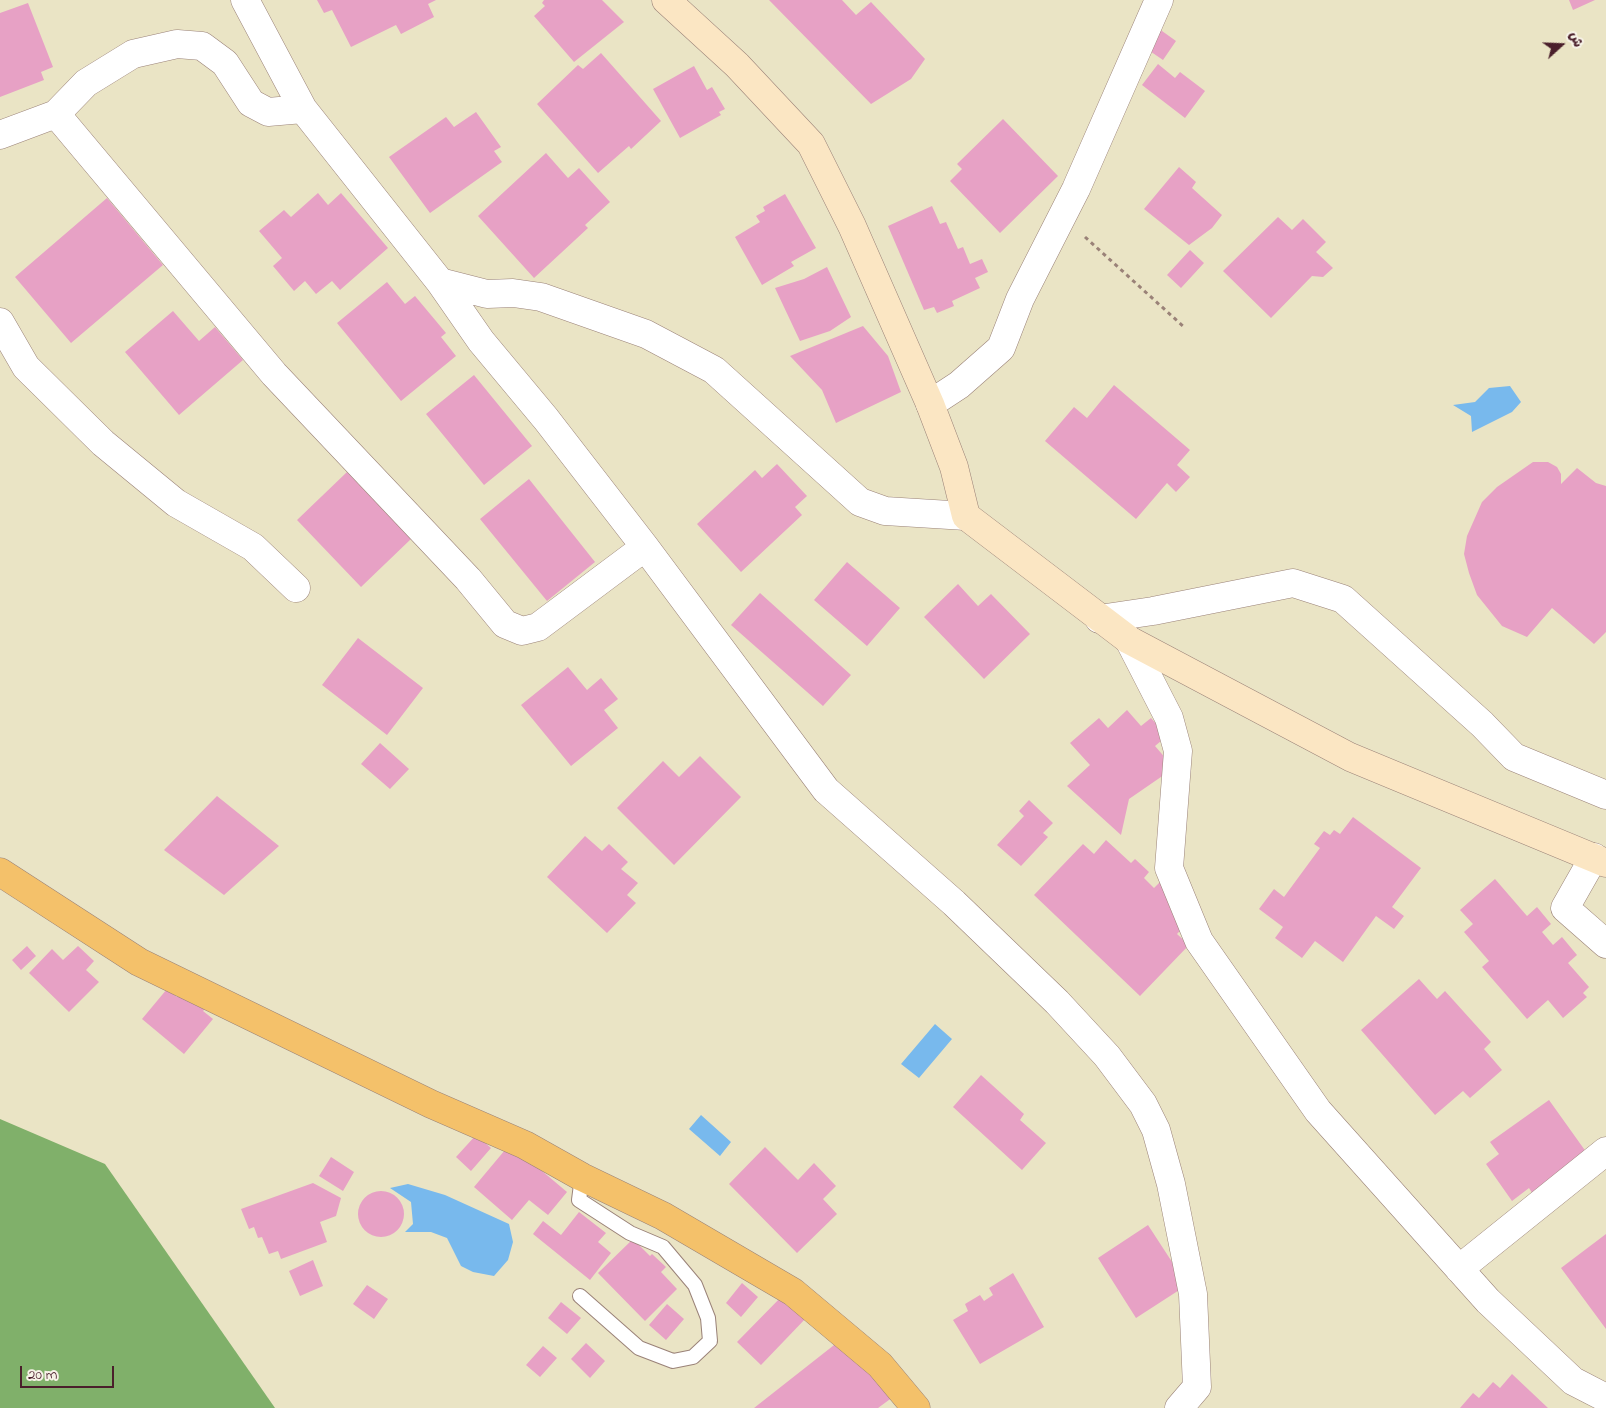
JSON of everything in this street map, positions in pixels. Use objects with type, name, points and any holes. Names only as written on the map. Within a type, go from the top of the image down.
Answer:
[{"type":"main road","points":[[666,0],[737,64],[811,144],[852,226],[930,404],[954,467],[966,516],[1129,640],[1350,757],[1600,860]]},
{"type":"main road","points":[[0,872],[139,962],[431,1104],[526,1144],[582,1177],[664,1216],[793,1292],[880,1365],[916,1408]]},
{"type":"street","points":[[245,0],[303,109],[440,282],[481,342],[546,419],[645,547],[826,790],[954,903],[1057,1002],[1107,1056],[1143,1104],[1156,1130],[1171,1184],[1192,1284],[1199,1398],[1179,1408]]},
{"type":"street","points":[[930,404],[959,385],[1001,348],[1020,299],[1063,216],[1158,0]]},
{"type":"street","points":[[0,135],[56,114],[86,83],[132,54],[177,44],[202,46],[224,63],[251,103],[268,112],[303,109]]},
{"type":"street","points":[[56,114],[274,374],[468,579],[505,624],[522,631],[538,627],[645,547]]},
{"type":"street","points":[[440,282],[487,294],[513,293],[541,298],[646,334],[714,370],[860,502],[885,511],[966,516]]},
{"type":"street","points":[[0,322],[26,366],[103,442],[176,503],[253,547],[296,588]]},
{"type":"street","points":[[1099,619],[1153,611],[1293,583],[1342,599],[1482,724],[1514,757],[1606,794]]},
{"type":"street","points":[[1129,640],[1169,718],[1178,751],[1169,868],[1198,940],[1318,1111],[1488,1301],[1572,1381],[1606,1398]]},
{"type":"street","points":[[1600,860],[1565,908],[1606,944]]},
{"type":"street","points":[[1459,1269],[1606,1150]]},
{"type":"lane","points":[[580,1296],[639,1348],[673,1361],[693,1357],[710,1342],[708,1318],[695,1285],[663,1247],[630,1233],[579,1200],[582,1177]]},
{"type":"path","points":[[1063,216],[1184,327]]},
{"type":"green space","points":[[0,1119],[105,1164],[275,1408],[0,1408]]},
{"type":"water","points":[[1510,386],[1521,402],[1512,412],[1472,432],[1471,416],[1453,405],[1475,402],[1489,388]]},
{"type":"water","points":[[935,1024],[952,1039],[919,1078],[901,1064]]},
{"type":"water","points":[[701,1115],[731,1142],[720,1156],[689,1129]]},
{"type":"water","points":[[408,1184],[445,1195],[509,1224],[513,1242],[508,1260],[494,1276],[473,1272],[461,1266],[447,1238],[431,1232],[405,1232],[413,1224],[411,1202],[390,1188]]},
{"type":"building","points":[[317,0],[436,0],[428,4],[434,17],[401,34],[396,25],[351,47],[332,10],[324,13]]},
{"type":"building","points":[[544,0],[602,0],[624,22],[574,62],[534,16],[545,6],[542,3]]},
{"type":"building","points":[[769,0],[842,0],[856,15],[871,2],[925,59],[911,79],[871,104]]},
{"type":"building","points":[[1569,0],[1595,0],[1573,10]]},
{"type":"building","points":[[28,3],[53,67],[41,72],[44,80],[0,97],[0,13]]},
{"type":"building","points":[[1155,26],[1176,41],[1163,60],[1141,45]]},
{"type":"building","points":[[601,53],[661,121],[631,149],[629,146],[598,173],[537,104],[578,65],[583,69]]},
{"type":"building","points":[[1158,64],[1175,78],[1180,72],[1205,91],[1185,118],[1142,85]]},
{"type":"building","points":[[694,66],[707,90],[712,87],[725,109],[719,112],[721,115],[680,138],[653,89]]},
{"type":"building","points":[[476,112],[501,147],[494,151],[502,162],[430,213],[389,157],[446,117],[454,127]]},
{"type":"building","points":[[1003,119],[1058,176],[1000,233],[950,181],[962,169],[957,164]]},
{"type":"building","points":[[546,153],[568,178],[579,168],[610,202],[585,225],[588,228],[534,278],[478,216]]},
{"type":"building","points":[[1179,167],[1196,182],[1192,188],[1222,215],[1212,228],[1189,245],[1144,209]]},
{"type":"building","points":[[318,193],[328,205],[341,193],[388,248],[340,290],[332,281],[316,294],[305,281],[294,291],[273,266],[282,258],[259,231],[284,210],[291,217]]},
{"type":"building","points":[[785,194],[816,248],[791,262],[794,266],[762,285],[735,237],[760,222],[756,216],[765,211],[763,207]]},
{"type":"building","points":[[107,198],[163,265],[71,343],[15,277]]},
{"type":"building","points":[[932,206],[940,224],[946,222],[958,249],[963,247],[970,264],[982,259],[988,272],[975,278],[980,288],[952,301],[954,306],[937,313],[934,307],[924,310],[888,226]]},
{"type":"building","points":[[1278,217],[1292,230],[1303,219],[1326,242],[1316,252],[1333,268],[1323,277],[1312,276],[1271,318],[1223,271]]},
{"type":"building","points":[[1190,250],[1204,263],[1181,288],[1167,275]]},
{"type":"building","points":[[827,267],[851,317],[830,331],[800,341],[775,288],[804,279]]},
{"type":"building","points":[[387,282],[405,304],[415,296],[446,333],[441,337],[456,356],[401,401],[337,323]]},
{"type":"building","points":[[173,311],[199,341],[215,327],[243,360],[179,415],[125,352]]},
{"type":"building","points":[[863,326],[888,356],[901,392],[836,423],[822,390],[790,356]]},
{"type":"building","points":[[474,375],[532,446],[484,485],[426,414]]},
{"type":"building","points":[[1114,385],[1190,450],[1177,465],[1190,477],[1176,492],[1167,483],[1136,519],[1045,441],[1074,407],[1087,418]]},
{"type":"building","points":[[1533,462],[1548,462],[1557,467],[1561,474],[1561,484],[1577,468],[1596,483],[1606,486],[1606,632],[1594,644],[1552,608],[1527,637],[1502,626],[1477,595],[1469,573],[1464,554],[1467,536],[1482,502],[1497,487]]},
{"type":"building","points":[[777,464],[807,496],[795,507],[802,515],[741,572],[697,524],[755,470],[762,478]]},
{"type":"building","points":[[347,472],[411,539],[361,587],[297,520]]},
{"type":"building","points":[[529,479],[595,562],[547,601],[480,519]]},
{"type":"building","points":[[847,562],[900,608],[867,646],[814,600]]},
{"type":"building","points":[[958,584],[978,606],[991,594],[1030,634],[984,679],[924,617]]},
{"type":"building","points":[[760,593],[851,675],[823,706],[731,625]]},
{"type":"building","points":[[358,638],[423,688],[387,735],[322,685]]},
{"type":"building","points":[[568,667],[587,690],[601,678],[618,699],[604,710],[618,728],[571,766],[521,705]]},
{"type":"building","points":[[1127,710],[1141,726],[1151,718],[1167,736],[1155,746],[1174,768],[1129,799],[1121,835],[1067,786],[1090,765],[1070,743],[1099,718],[1108,728]]},
{"type":"building","points":[[380,743],[409,769],[390,789],[361,764]]},
{"type":"building","points":[[700,756],[741,797],[674,865],[617,808],[663,761],[679,777]]},
{"type":"building","points":[[217,796],[279,846],[224,895],[164,850]]},
{"type":"building","points":[[1029,800],[1053,823],[1043,833],[1048,837],[1021,866],[997,845],[1024,816],[1019,811]]},
{"type":"building","points":[[1353,817],[1421,868],[1392,907],[1404,916],[1394,929],[1376,916],[1343,962],[1315,941],[1302,958],[1275,938],[1283,927],[1259,909],[1274,889],[1284,897],[1320,848],[1314,844],[1324,831],[1330,835],[1334,830],[1340,834]]},
{"type":"building","points":[[585,836],[602,851],[609,844],[628,862],[621,869],[638,883],[627,895],[636,903],[607,933],[547,877]]},
{"type":"building","points":[[1106,840],[1131,863],[1135,859],[1149,872],[1144,878],[1154,888],[1160,882],[1171,893],[1166,898],[1189,921],[1177,934],[1189,945],[1140,996],[1034,895],[1083,844],[1094,854]]},
{"type":"building","points":[[1495,879],[1527,916],[1537,907],[1551,924],[1542,932],[1553,945],[1562,937],[1577,955],[1568,963],[1589,987],[1583,993],[1587,997],[1563,1018],[1548,1000],[1527,1019],[1482,967],[1489,961],[1464,932],[1473,924],[1460,910]]},
{"type":"building","points":[[27,946],[36,956],[21,970],[12,960]]},
{"type":"building","points":[[78,946],[94,961],[86,970],[99,982],[69,1012],[29,973],[52,949],[63,960]]},
{"type":"building","points":[[1419,979],[1437,999],[1445,991],[1491,1042],[1484,1049],[1502,1070],[1470,1098],[1463,1091],[1435,1115],[1361,1030]]},
{"type":"building","points":[[167,989],[177,997],[183,990],[205,1009],[203,1011],[213,1019],[184,1054],[142,1019]]},
{"type":"building","points":[[981,1075],[1024,1114],[1020,1120],[1046,1143],[1022,1170],[953,1107]]},
{"type":"building","points":[[1549,1100],[1589,1156],[1534,1196],[1529,1188],[1512,1201],[1486,1164],[1499,1154],[1490,1142]]},
{"type":"building","points":[[476,1135],[491,1148],[471,1171],[456,1157]]},
{"type":"building","points":[[510,1144],[567,1192],[548,1215],[529,1200],[512,1220],[474,1187]]},
{"type":"building","points":[[765,1147],[798,1180],[814,1163],[836,1186],[823,1199],[837,1214],[797,1253],[729,1184]]},
{"type":"building","points":[[331,1157],[354,1172],[343,1191],[319,1176]]},
{"type":"building","points":[[313,1183],[341,1198],[336,1216],[320,1222],[327,1242],[281,1259],[278,1251],[269,1254],[262,1237],[258,1238],[254,1227],[249,1229],[241,1209]]},
{"type":"building","points":[[376,1191],[386,1191],[400,1201],[404,1214],[400,1227],[394,1233],[386,1237],[376,1237],[362,1227],[358,1219],[358,1209],[368,1195]]},
{"type":"building","points":[[579,1212],[606,1233],[598,1242],[611,1253],[590,1280],[533,1234],[543,1221],[561,1235]]},
{"type":"building","points":[[1148,1225],[1187,1285],[1136,1318],[1098,1258]]},
{"type":"building","points":[[1606,1234],[1606,1329],[1561,1268]]},
{"type":"building","points":[[633,1239],[650,1256],[652,1254],[666,1267],[661,1272],[677,1289],[645,1321],[598,1273]]},
{"type":"building","points":[[313,1260],[323,1286],[300,1296],[289,1271]]},
{"type":"building","points":[[1013,1273],[1044,1327],[980,1364],[953,1320],[968,1311],[965,1304],[980,1295],[984,1301],[993,1295],[989,1288]]},
{"type":"building","points":[[742,1283],[758,1297],[741,1317],[726,1303]]},
{"type":"building","points":[[367,1285],[388,1299],[374,1319],[353,1304]]},
{"type":"building","points":[[785,1293],[808,1316],[761,1365],[737,1342]]},
{"type":"building","points":[[561,1302],[581,1318],[567,1334],[548,1318]]},
{"type":"building","points":[[667,1304],[684,1319],[666,1340],[649,1325]]},
{"type":"building","points":[[843,1338],[893,1397],[878,1408],[754,1408]]},
{"type":"building","points":[[586,1343],[605,1361],[590,1378],[571,1359]]},
{"type":"building","points":[[543,1346],[557,1358],[540,1377],[526,1365]]},
{"type":"building","points":[[1512,1374],[1548,1408],[1460,1408],[1473,1393],[1479,1398],[1493,1382],[1500,1388]]}]
